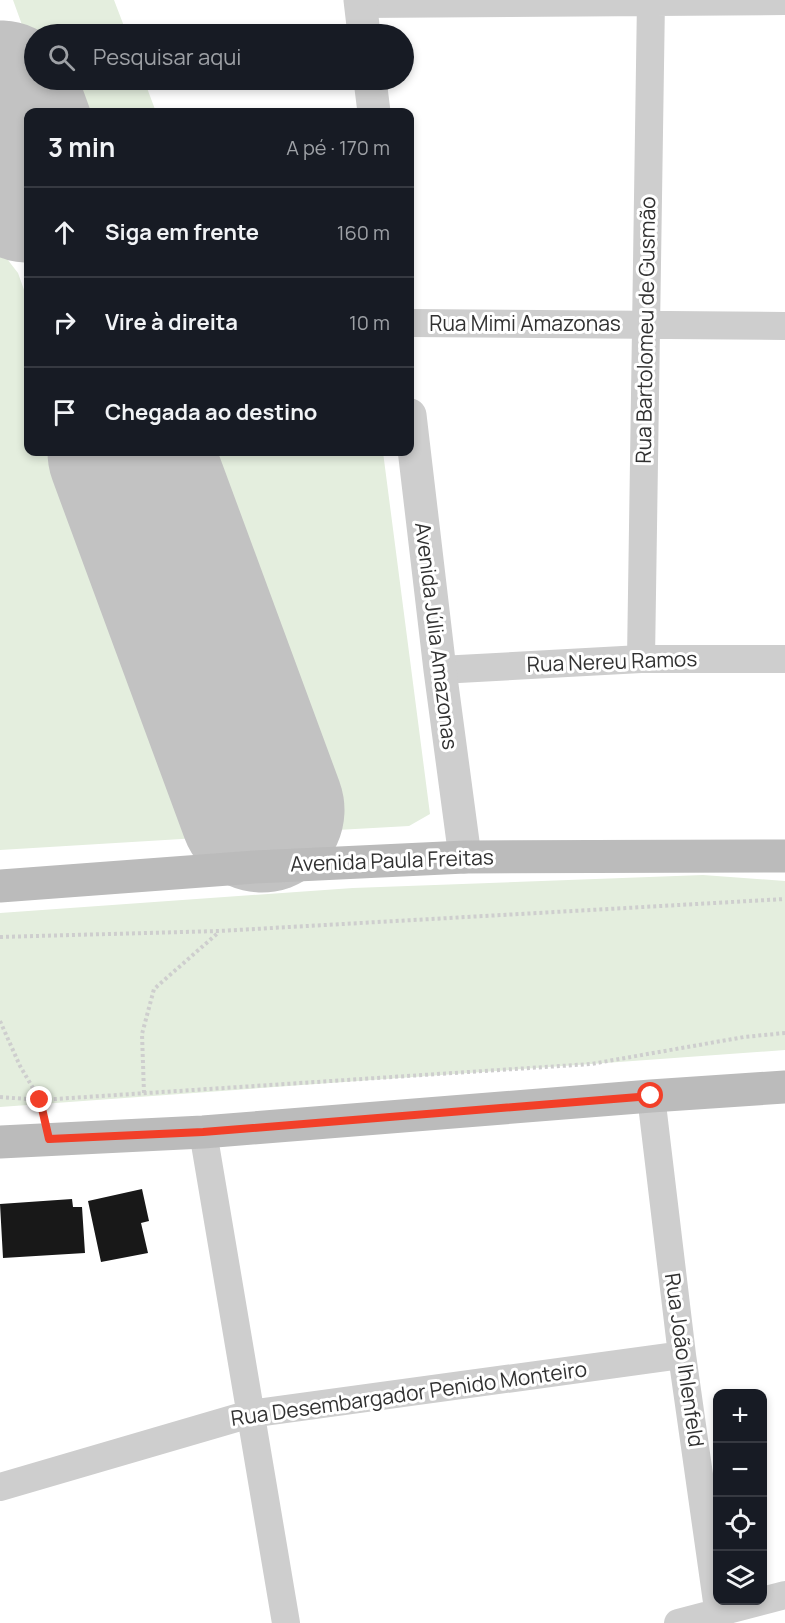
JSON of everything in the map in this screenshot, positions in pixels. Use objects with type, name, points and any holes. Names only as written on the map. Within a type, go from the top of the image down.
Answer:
[{"type":"main road","name":"Avenida Paula Freitas","points":[[0,886],[255,867],[465,857],[785,856]]},
{"type":"main road","points":[[0,1142],[203,1132],[785,1087]]},
{"type":"street","points":[[362,13],[651,1],[785,1]]},
{"type":"street","name":"Rua Bartolomeu de Gusmão","points":[[641,659],[651,1]]},
{"type":"street","points":[[371,90],[374,108]]},
{"type":"street","name":"Rua Mimi Amazonas","points":[[414,323],[785,326]]},
{"type":"street","name":"Avenida Júlia Amazonas","points":[[414,449],[465,857]]},
{"type":"street","name":"Rua Nereu Ramos","points":[[440,670],[641,659],[785,659]]},
{"type":"street","name":"Rua João Ihlenfeld","points":[[651,1096],[682,1355],[720,1617]]},
{"type":"street","points":[[203,1132],[286,1623]]},
{"type":"street","name":"Rua Desembargador Penido Monteiro","points":[[0,1487],[250,1414],[682,1355]]},
{"type":"street","points":[[678,1623],[720,1617],[785,1595]]},
{"type":"path","points":[[0,937],[219,931],[785,899]]},
{"type":"path","points":[[144,1093],[142,1034],[154,989],[219,931]]},
{"type":"path","points":[[0,1021],[20,1066],[40,1100],[49,1139]]},
{"type":"path","points":[[0,1097],[40,1100],[591,1064],[744,1036],[785,1033]]},
{"type":"green space","points":[[13,0],[114,0],[123,24],[24,24],[24,30]]},
{"type":"green space","points":[[46,90],[148,90],[154,108],[53,108]]},
{"type":"green space","points":[[0,253],[18,273],[24,290],[24,456],[87,456],[231,836],[0,850]]},
{"type":"green space","points":[[180,456],[384,456],[430,814],[409,826],[319,831]]},
{"type":"green space","points":[[703,875],[785,881],[785,1050],[0,1107],[0,913],[353,888]]},
{"type":"building","points":[[142,1189],[149,1221],[141,1223],[148,1253],[101,1262],[88,1201]]},
{"type":"building","points":[[72,1199],[73,1207],[82,1207],[85,1253],[3,1258],[0,1204]]},
{"type":"taxiway","points":[[0,213],[19,195],[24,179]]},
{"type":"runway","points":[[0,103],[24,169]]},
{"type":"runway","points":[[131,456],[262,810]]},
{"type":"route","points":[[40,1100],[49,1139],[203,1132],[651,1096]]}]
